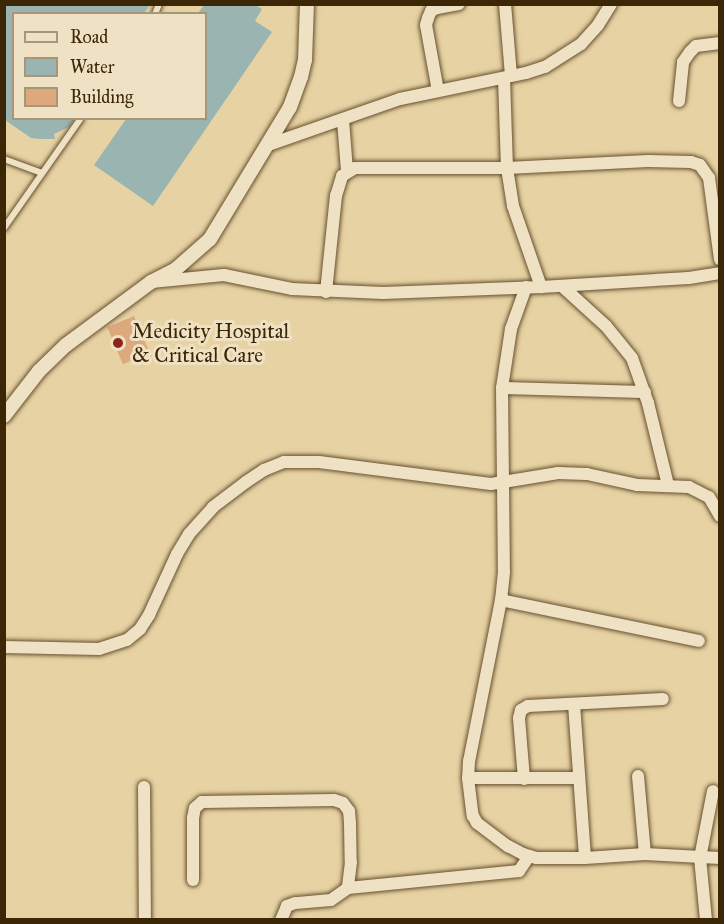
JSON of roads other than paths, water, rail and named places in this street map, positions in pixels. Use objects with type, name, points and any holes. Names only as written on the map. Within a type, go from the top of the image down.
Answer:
[{"type":"street","points":[[4,416],[39,371],[66,345],[151,282],[176,269],[210,239],[284,120],[301,77],[307,4]]},
{"type":"street","points":[[438,92],[426,25],[431,11],[459,4]]},
{"type":"street","points":[[505,4],[508,77],[507,168],[518,226],[541,287]]},
{"type":"street","points":[[268,145],[400,99],[526,73],[561,59],[580,44],[598,25],[611,4]]},
{"type":"street","points":[[679,101],[683,62],[690,52],[696,46],[720,43]]},
{"type":"street","points":[[343,120],[348,171]]},
{"type":"street","points":[[326,292],[336,196],[342,176],[348,171],[365,167],[507,168],[648,161],[691,162],[700,165],[709,178],[713,191],[720,259]]},
{"type":"street","points":[[151,282],[224,275],[272,286],[326,292],[383,293],[562,286],[689,278],[720,273]]},
{"type":"street","points":[[562,286],[606,326],[623,346],[635,366],[645,392],[668,485]]},
{"type":"street","points":[[526,287],[511,328],[502,388],[506,551],[501,600],[473,733],[468,778],[470,806],[477,823],[508,846],[530,856],[585,858],[645,854],[720,858]]},
{"type":"street","points":[[502,388],[645,392]]},
{"type":"street","points":[[4,647],[99,649],[128,640],[140,629],[149,615],[177,554],[189,534],[213,507],[264,470],[284,462],[319,462],[474,482],[504,483],[573,472],[637,485],[668,485],[701,492],[709,497],[720,516]]},
{"type":"street","points":[[501,600],[699,641]]},
{"type":"street","points":[[524,779],[519,729],[521,710],[536,705],[663,699]]},
{"type":"street","points":[[574,704],[585,858]]},
{"type":"street","points":[[638,776],[645,854]]},
{"type":"street","points":[[468,778],[579,778]]},
{"type":"street","points":[[144,787],[145,920]]},
{"type":"street","points":[[706,920],[700,858],[713,791]]},
{"type":"street","points":[[193,880],[193,818],[195,808],[202,802],[334,800],[343,803],[349,811],[351,862],[348,888]]},
{"type":"street","points":[[281,920],[287,906],[295,903],[331,900],[348,888],[519,871],[530,856]]},
{"type":"lane","points":[[4,228],[80,120]]},
{"type":"lane","points":[[4,159],[42,173]]},
{"type":"water","points":[[5,4],[150,5],[145,12],[12,12],[12,120],[74,120],[69,127],[54,134],[55,139],[40,139],[31,138],[5,120]]},
{"type":"water","points":[[204,5],[255,5],[262,9],[255,21],[272,32],[153,206],[94,165],[125,120],[207,120],[207,12],[199,12]]},
{"type":"place","name":"Medicity Hospital & Critical Care","points":[[118,343]]}]
